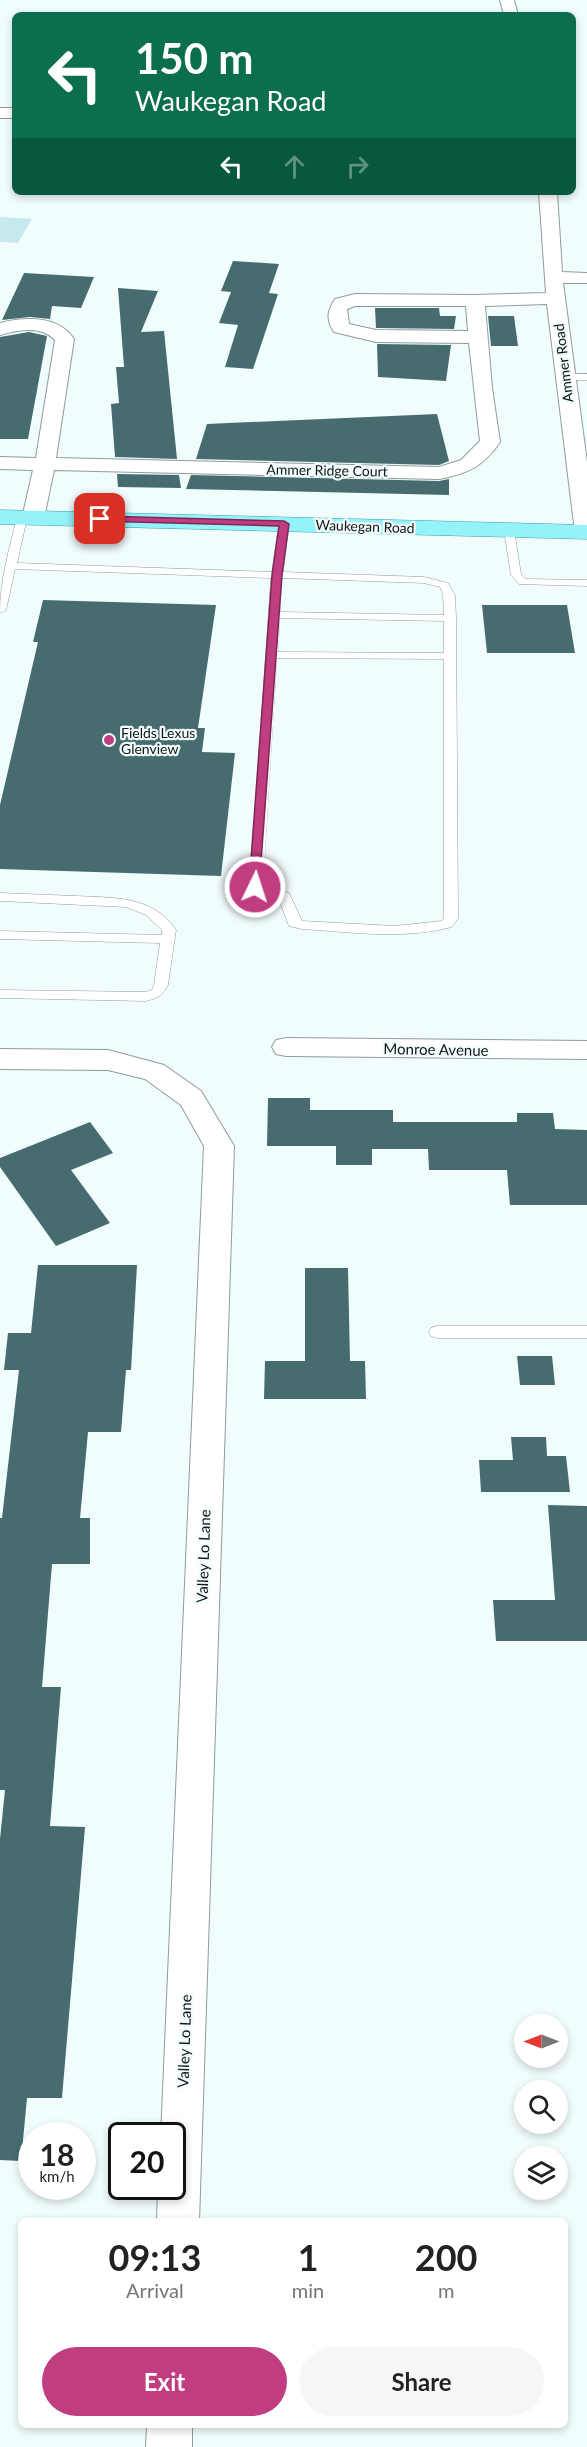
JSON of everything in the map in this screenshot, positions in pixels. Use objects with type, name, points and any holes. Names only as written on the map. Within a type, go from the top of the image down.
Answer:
[{"type":"main road","name":"Waukegan Road","points":[[19,518],[586,532]]},
{"type":"street","name":"Ammer Road","points":[[548,195],[555,298],[586,532]]},
{"type":"street","points":[[554,277],[587,278]]},
{"type":"street","points":[[477,337],[376,336],[341,328],[337,320],[337,309],[342,303],[355,300],[476,301],[555,298]]},
{"type":"street","name":"Ammer Ridge Court","points":[[0,463],[439,473],[460,470],[476,460],[490,442],[477,337],[476,301]]},
{"type":"street","points":[[0,329],[7,326],[44,327],[54,330],[65,339],[45,464],[19,518]]},
{"type":"street","name":"Monroe Avenue","points":[[286,1047],[587,1050]]},
{"type":"street","name":"Valley Lo Lane","points":[[0,1059],[108,1060],[154,1072],[191,1098],[219,1146],[178,2218]]},
{"type":"street","points":[[169,2447],[170,2428]]},
{"type":"lane","points":[[564,377],[587,377]]},
{"type":"lane","points":[[0,609],[6,571],[19,518]]},
{"type":"lane","points":[[6,571],[277,575],[438,582],[444,585],[449,595],[450,618],[451,918],[447,924],[414,930],[302,926],[294,923],[292,908],[286,897],[274,891],[256,888],[277,575],[284,524]]},
{"type":"lane","points":[[509,530],[516,575],[523,582],[587,583]]},
{"type":"lane","points":[[274,615],[450,618]]},
{"type":"lane","points":[[271,655],[450,656]]},
{"type":"lane","points":[[0,897],[127,903],[145,908],[165,922],[169,930],[161,985],[157,993],[146,997],[0,994]]},
{"type":"lane","points":[[0,935],[167,939]]},
{"type":"lane","points":[[437,1332],[587,1332]]},
{"type":"shaded area","points":[[0,217],[32,219],[18,243],[0,242]]},
{"type":"building","points":[[233,261],[279,264],[269,293],[278,294],[253,369],[225,367],[238,325],[219,323],[231,292],[221,291]]},
{"type":"building","points":[[24,273],[94,277],[81,308],[52,306],[50,319],[30,317],[2,320]]},
{"type":"building","points":[[118,288],[158,291],[141,332],[164,331],[177,459],[115,457],[111,404],[119,403],[116,367],[124,367]]},
{"type":"building","points":[[375,308],[439,308],[440,316],[456,316],[454,329],[376,328]]},
{"type":"building","points":[[488,316],[514,316],[518,346],[491,346]]},
{"type":"building","points":[[29,332],[47,336],[28,439],[0,439],[0,337]]},
{"type":"building","points":[[377,344],[451,345],[446,381],[378,377]]},
{"type":"building","points":[[437,414],[449,461],[439,465],[196,459],[207,424]]},
{"type":"building","points":[[117,474],[179,475],[181,488],[118,487]]},
{"type":"building","points":[[191,475],[439,481],[449,479],[449,495],[186,489]]},
{"type":"building","name":"Fields Lexus Glenview","points":[[43,600],[216,605],[198,728],[205,728],[202,752],[235,753],[221,876],[0,869],[0,805],[38,642],[33,642]]},
{"type":"building","points":[[482,605],[567,605],[575,653],[487,653]]},
{"type":"building","points":[[268,1098],[310,1098],[310,1110],[393,1110],[393,1122],[517,1122],[517,1113],[553,1113],[555,1129],[587,1130],[587,1205],[510,1205],[507,1170],[429,1170],[428,1149],[372,1149],[372,1165],[336,1165],[336,1146],[267,1146]]},
{"type":"building","points":[[90,1122],[113,1153],[71,1170],[110,1223],[56,1246],[0,1167],[0,1158]]},
{"type":"building","points":[[38,1265],[137,1265],[131,1370],[126,1370],[121,1432],[88,1432],[80,1518],[90,1518],[90,1564],[52,1564],[42,1687],[61,1687],[50,1826],[85,1827],[62,2098],[27,2098],[25,2122],[18,2122],[18,2161],[0,2160],[0,1839],[5,1790],[0,1790],[0,1518],[2,1518],[19,1370],[4,1370],[8,1333],[31,1333]]},
{"type":"building","points":[[305,1268],[348,1268],[350,1361],[365,1361],[366,1399],[264,1399],[265,1361],[305,1361]]},
{"type":"building","points":[[517,1356],[552,1356],[555,1385],[520,1385]]},
{"type":"building","points":[[511,1437],[546,1437],[547,1456],[566,1456],[570,1492],[481,1492],[479,1460],[513,1460]]},
{"type":"building","points":[[548,1505],[587,1506],[587,1641],[496,1641],[493,1600],[555,1600]]},
{"type":"place","name":"Fields Lexus Glenview","points":[[109,740]]},
{"type":"route","points":[[100,519],[284,524],[277,575],[255,887]]}]
